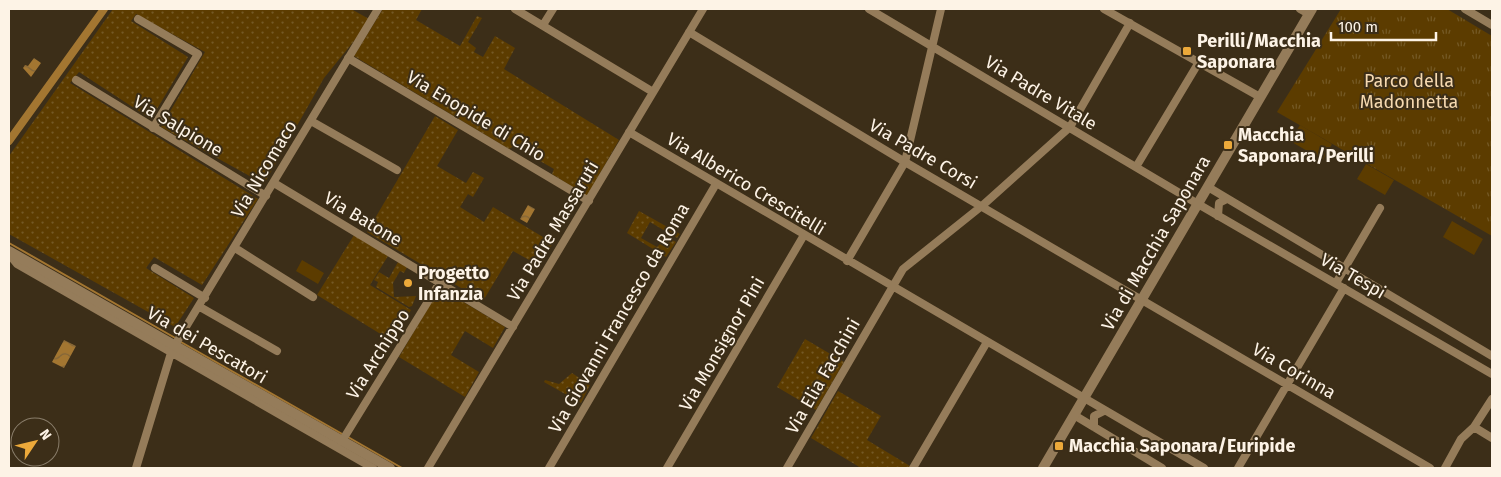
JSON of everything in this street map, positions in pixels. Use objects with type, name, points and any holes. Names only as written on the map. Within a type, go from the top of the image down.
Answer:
[{"type":"street","points":[[366,9],[376,11]]},
{"type":"street","points":[[515,9],[653,92]]},
{"type":"street","points":[[543,26],[553,9]]},
{"type":"street","name":"Via Padre Massaruti","points":[[428,468],[590,201],[703,9]]},
{"type":"street","name":"Via Padre Vitale","points":[[869,9],[1198,204]]},
{"type":"street","points":[[848,261],[905,162],[941,9]]},
{"type":"street","points":[[1104,9],[1260,97]]},
{"type":"street","points":[[1465,9],[1478,12],[1492,25]]},
{"type":"street","name":"Via di Macchia Saponara","points":[[1043,468],[1208,188],[1307,10]]},
{"type":"street","name":"Via Nicomaco","points":[[136,468],[175,344],[200,307],[376,11]]},
{"type":"street","points":[[138,19],[198,54],[153,128]]},
{"type":"street","points":[[983,205],[1070,127],[1130,23]]},
{"type":"street","name":"Via Padre Corsi","points":[[689,32],[905,162],[983,205],[1142,299]]},
{"type":"street","name":"Via Enopide di Chio","points":[[348,58],[590,201]]},
{"type":"street","points":[[1136,168],[1199,62]]},
{"type":"street","name":"Via Salpione","points":[[76,80],[266,196]]},
{"type":"street","points":[[311,120],[397,170]]},
{"type":"street","name":"Via Alberico Crescitelli","points":[[629,132],[893,287]]},
{"type":"street","name":"Via Batone","points":[[274,183],[513,327]]},
{"type":"street","name":"Via Giovanni Francesco da Roma","points":[[549,468],[716,184]]},
{"type":"street","name":"Via Tespi","points":[[1208,188],[1492,356]]},
{"type":"street","points":[[1218,216],[1219,203],[1227,199]]},
{"type":"street","name":"Via Tespi","points":[[1198,204],[1492,374]]},
{"type":"street","name":"Via Elia Facchini","points":[[786,468],[902,271],[912,260],[983,205]]},
{"type":"street","points":[[1336,283],[1380,208]]},
{"type":"street","name":"Via Monsignor Pini","points":[[667,468],[804,235]]},
{"type":"street","points":[[235,248],[313,297]]},
{"type":"street","name":"Via dei Pescatori","points":[[9,252],[344,438],[390,468]]},
{"type":"street","points":[[155,268],[205,298]]},
{"type":"street","points":[[1238,468],[1288,384],[1348,290],[1360,279]]},
{"type":"street","name":"Via Archippo","points":[[344,438],[440,282]]},
{"type":"street","points":[[893,287],[1204,468]]},
{"type":"street","name":"Via Corinna","points":[[1142,299],[1430,468]]},
{"type":"street","points":[[200,307],[277,351]]},
{"type":"street","points":[[913,468],[987,342]]},
{"type":"street","name":"Via dei Pescatori","points":[[175,344],[373,468]]},
{"type":"street","points":[[1445,468],[1461,439],[1474,427],[1492,399]]},
{"type":"street","points":[[1094,427],[1094,416],[1104,411]]},
{"type":"street","points":[[1074,415],[1162,468]]},
{"type":"street","points":[[1474,427],[1492,438]]},
{"type":"green space","points":[[113,9],[351,9],[371,20],[324,78],[264,184],[161,127],[205,52],[136,14],[131,21],[188,57],[151,119],[79,72],[70,83],[258,199],[202,285],[154,257],[146,268],[194,298],[175,327],[9,234],[9,156]]},
{"type":"green space","points":[[383,9],[422,9],[416,20],[460,46],[477,16],[482,18],[468,42],[476,48],[474,52],[483,57],[495,36],[515,48],[504,69],[619,140],[587,196],[552,174],[554,169],[514,146],[509,149],[354,56]]},
{"type":"green space","name":"Parco della Madonnetta","points":[[1341,9],[1447,9],[1492,36],[1492,236],[1277,112]]},
{"type":"green space","points":[[435,116],[458,130],[437,166],[466,183],[473,172],[484,178],[473,197],[468,194],[460,207],[484,222],[493,207],[553,243],[540,266],[513,251],[483,301],[367,232]]},
{"type":"green space","points":[[1300,125],[1332,144],[1323,160],[1290,141]]},
{"type":"green space","points":[[1366,164],[1394,180],[1385,195],[1357,179]]},
{"type":"green space","points":[[639,211],[680,234],[677,238],[650,222],[641,238],[657,247],[667,237],[676,242],[666,257],[627,233]]},
{"type":"green space","points":[[1452,221],[1483,239],[1474,255],[1443,237]]},
{"type":"green space","points":[[354,235],[388,256],[370,285],[411,310],[392,341],[317,295]]},
{"type":"green space","points":[[302,260],[324,273],[318,284],[296,271]]},
{"type":"green space","points":[[398,262],[407,267],[404,273],[400,271],[393,283],[394,297],[416,296],[412,306],[409,307],[376,287],[378,282],[374,280],[379,272],[389,278]]},
{"type":"green space","points":[[440,288],[505,327],[493,348],[465,331],[451,355],[479,372],[465,397],[399,357]]},
{"type":"green space","points":[[805,339],[844,362],[816,410],[777,387]]},
{"type":"green space","points":[[572,373],[590,385],[581,403],[544,382],[545,380],[559,384]]},
{"type":"green space","points":[[838,391],[881,416],[867,440],[910,466],[908,468],[861,468],[811,438]]},
{"type":"water","points":[[34,58],[41,63],[31,77],[23,68],[25,65],[28,66]]},
{"type":"water","points":[[528,205],[535,209],[527,223],[520,219]]},
{"type":"water","points":[[64,340],[76,346],[64,368],[52,362]]},
{"type":"waterway","points":[[9,141],[104,9]]},
{"type":"waterway","points":[[9,243],[177,339]]},
{"type":"waterway","points":[[181,342],[344,435]]},
{"type":"waterway","points":[[348,437],[402,468]]},
{"type":"place","name":"Perilli/Macchia Saponara","points":[[1187,51]]},
{"type":"place","name":"Macchia Saponara/Perilli","points":[[1228,145]]},
{"type":"place","name":"Progetto Infanzia","points":[[408,283]]},
{"type":"place","name":"Macchia Saponara/Euripide","points":[[1059,446]]}]
